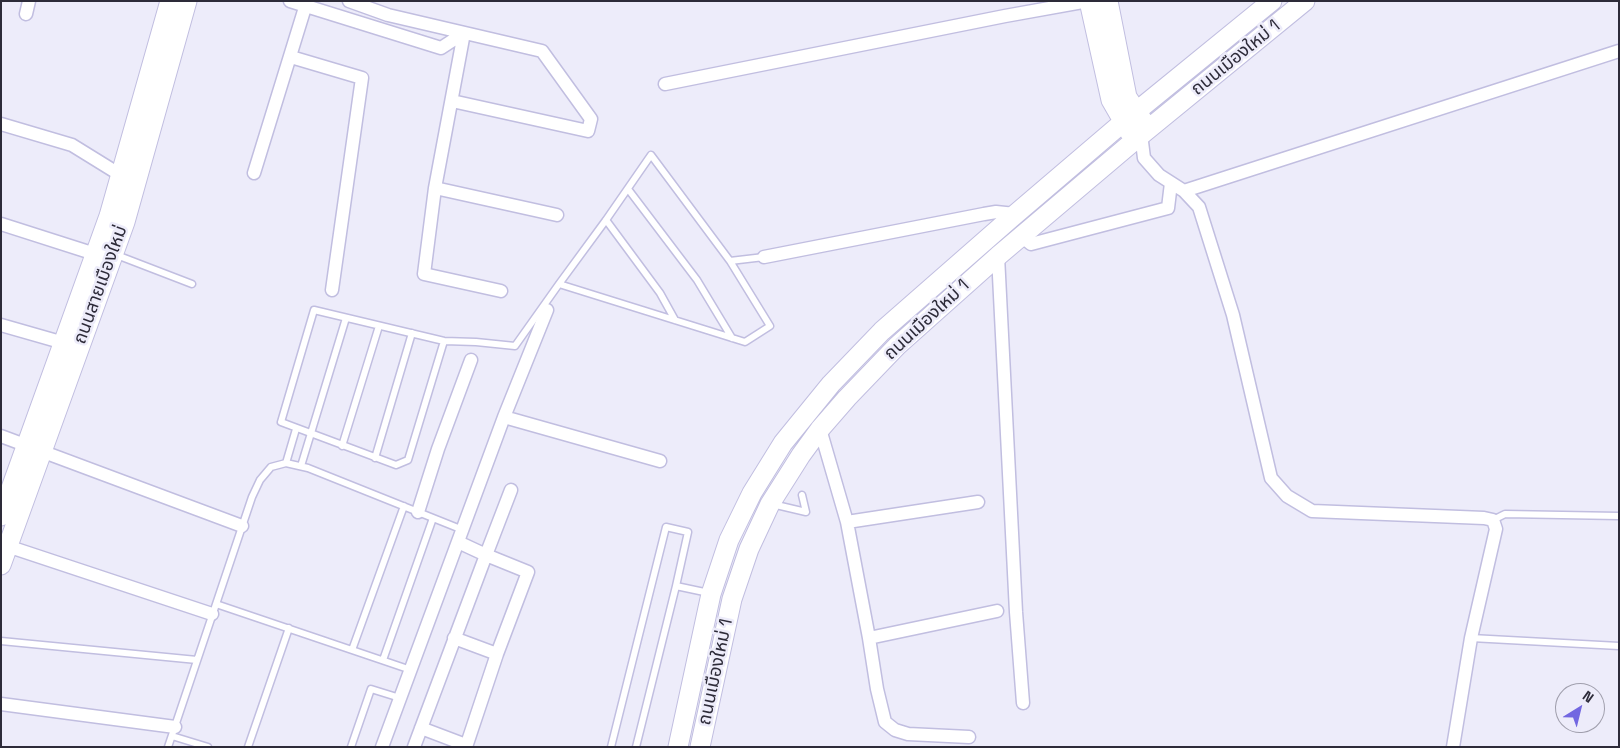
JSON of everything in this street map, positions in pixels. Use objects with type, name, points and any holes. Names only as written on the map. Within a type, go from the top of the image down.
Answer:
[{"type":"street","points":[[26,14],[29,1]]},
{"type":"street","name":"ถนนสายเมืองใหม่","points":[[1,565],[34,448],[71,345],[104,254],[125,222],[128,180],[170,1]]},
{"type":"street","name":"ถนนสายเมืองใหม่","points":[[128,180],[187,1]]},
{"type":"street","points":[[290,1],[307,4],[442,48],[464,33]]},
{"type":"street","points":[[349,1],[388,15],[542,51],[591,119],[588,132],[452,101]]},
{"type":"street","points":[[664,84],[1089,1],[1110,100],[1129,117],[1142,134],[1144,158],[1159,175],[1184,191],[1199,207],[1232,315],[1272,478],[1287,496],[1312,510],[1484,518],[1493,520],[1496,529],[1471,638],[1453,747]]},
{"type":"street","points":[[1108,1],[1127,97],[1129,117]]},
{"type":"street","name":"ถนนเมืองใหม่ 1","points":[[678,747],[711,594],[729,540],[752,493],[783,443],[831,384],[882,331],[1129,117],[1272,1]]},
{"type":"street","name":"ถนนเมืองใหม่ 1","points":[[700,746],[732,600],[749,548],[770,504],[820,429],[897,346],[998,256],[1142,134],[1305,1]]},
{"type":"street","points":[[254,174],[307,4]]},
{"type":"street","points":[[464,33],[436,188],[424,274],[501,291]]},
{"type":"street","points":[[1184,191],[1619,51]]},
{"type":"street","points":[[291,57],[362,78],[332,290]]},
{"type":"street","points":[[1,124],[72,145],[128,180]]},
{"type":"street","points":[[1021,236],[1031,244],[1168,208],[1171,183]]},
{"type":"street","points":[[436,188],[557,215]]},
{"type":"street","points":[[764,257],[984,214],[996,212],[1015,214]]},
{"type":"street","points":[[1,224],[104,254]]},
{"type":"street","points":[[998,256],[1016,612],[1023,703]]},
{"type":"street","points":[[382,747],[504,417],[547,310]]},
{"type":"street","points":[[1,326],[71,345]]},
{"type":"street","points":[[418,512],[441,441],[471,360]]},
{"type":"street","points":[[504,417],[660,461]]},
{"type":"street","points":[[820,429],[847,522],[877,689],[885,722],[894,730],[908,734],[969,737]]},
{"type":"street","points":[[1,436],[242,526]]},
{"type":"street","name":"ถนนสายเมืองใหม่","points":[[1,516],[34,448]]},
{"type":"street","points":[[414,747],[511,490]]},
{"type":"street","points":[[847,522],[978,502]]},
{"type":"street","points":[[421,728],[466,746],[497,654],[528,572],[486,555],[460,536]]},
{"type":"street","points":[[5,546],[214,609]]},
{"type":"street","points":[[869,638],[997,611]]},
{"type":"street","points":[[454,638],[497,654]]},
{"type":"street","points":[[1,704],[173,731]]},
{"type":"lane","points":[[444,341],[408,460],[396,465],[281,422],[314,310],[444,341],[515,346],[559,284],[606,220],[651,155],[730,261],[770,326],[745,342],[559,284]]},
{"type":"lane","points":[[628,189],[697,280],[732,338]]},
{"type":"lane","points":[[606,220],[660,292],[675,320]]},
{"type":"lane","points":[[104,254],[192,284]]},
{"type":"lane","points":[[730,261],[764,257]]},
{"type":"lane","points":[[301,466],[346,318]]},
{"type":"lane","points":[[342,446],[379,326]]},
{"type":"lane","points":[[375,458],[412,333]]},
{"type":"lane","points":[[286,463],[296,429]]},
{"type":"lane","points":[[168,747],[252,497],[260,480],[271,467],[286,463],[301,466],[433,518],[460,536]]},
{"type":"lane","points":[[770,504],[806,512],[802,495]]},
{"type":"lane","points":[[352,650],[404,506]]},
{"type":"lane","points":[[1493,520],[1505,514],[1619,516]]},
{"type":"lane","points":[[382,660],[433,518]]},
{"type":"lane","points":[[611,747],[666,527],[688,532],[636,747]]},
{"type":"lane","points":[[676,586],[711,594]]},
{"type":"lane","points":[[214,609],[289,628],[411,670]]},
{"type":"lane","points":[[248,747],[289,628]]},
{"type":"lane","points":[[1471,638],[1619,646]]},
{"type":"lane","points":[[1,641],[197,660]]},
{"type":"lane","points":[[351,747],[372,689],[400,698]]},
{"type":"lane","points":[[173,731],[208,747]]}]
